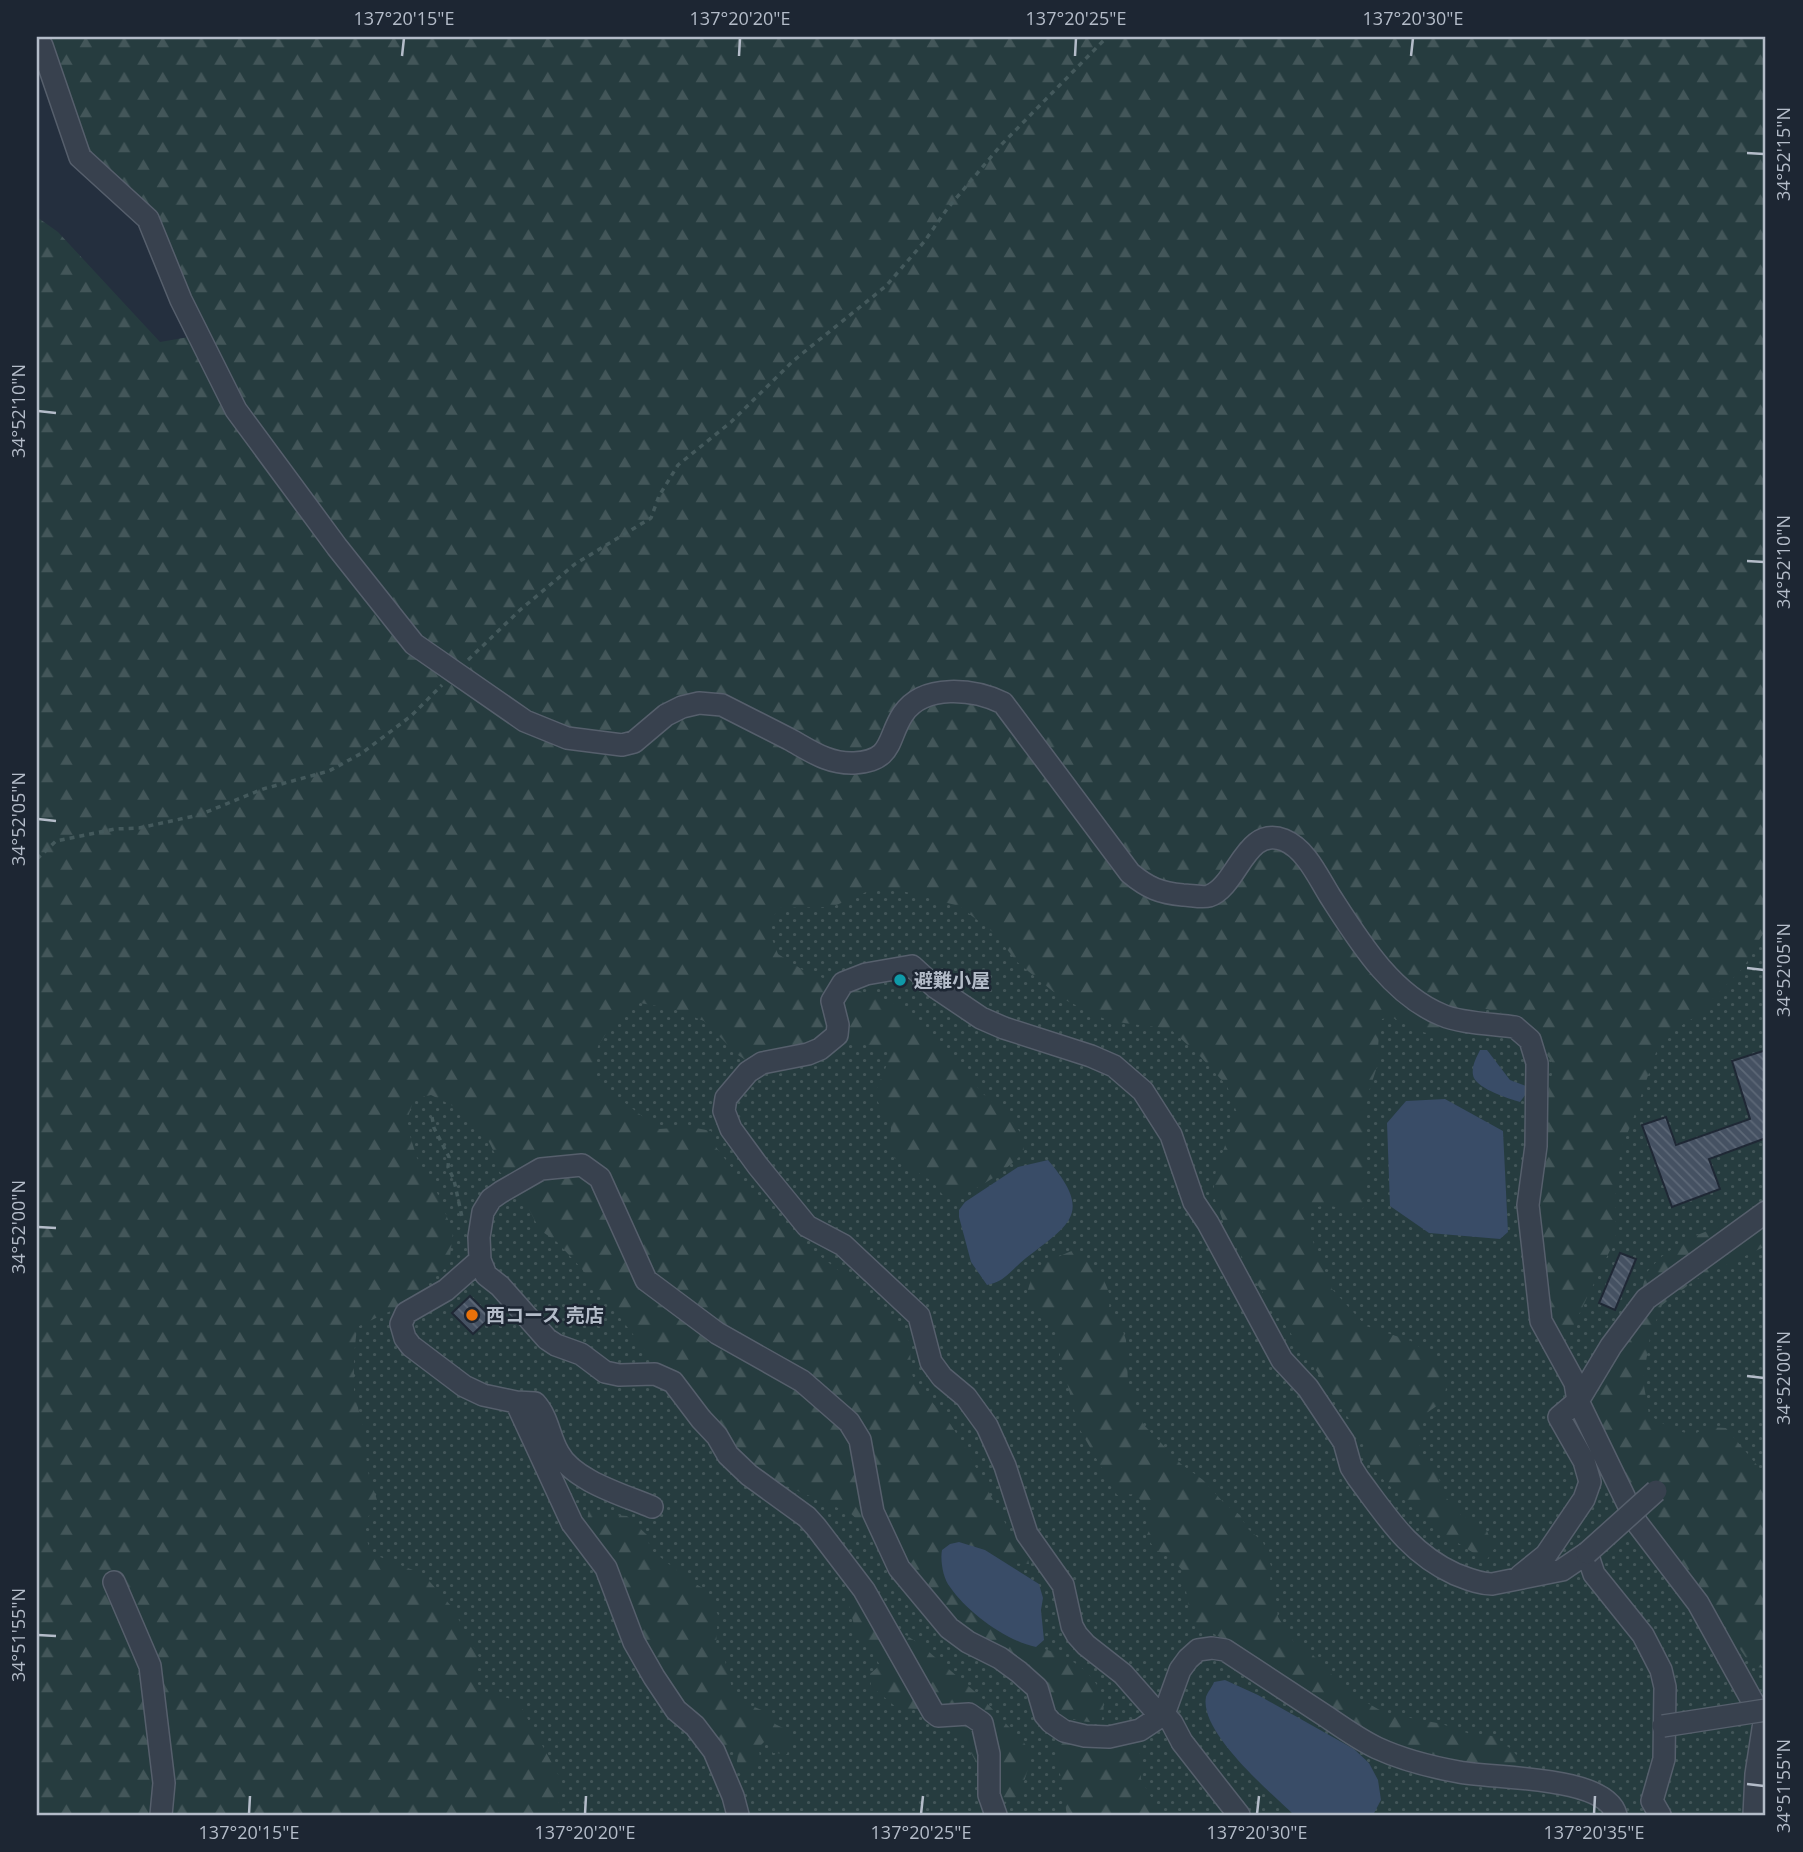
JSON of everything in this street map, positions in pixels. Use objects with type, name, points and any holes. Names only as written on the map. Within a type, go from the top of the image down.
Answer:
[{"type":"street","points":[[37,41],[42,46],[80,157],[148,219],[181,300],[236,410],[337,547],[414,644],[525,721],[566,738],[622,745],[634,742],[666,715],[682,707],[710,703],[722,705],[824,759],[855,763],[879,756],[891,743],[903,714],[921,698],[944,692],[977,695],[1003,703],[1130,873],[1145,886],[1159,892],[1207,897],[1225,887],[1249,849],[1269,838],[1283,839],[1301,850],[1352,929],[1393,982],[1415,1000],[1443,1016],[1515,1027],[1530,1040],[1537,1063],[1536,1146],[1528,1205],[1541,1321],[1575,1383],[1578,1401],[1637,1523],[1698,1603],[1765,1716],[1756,1774],[1754,1815]]},
{"type":"street","points":[[1239,1815],[1184,1754],[1172,1723],[1164,1714],[1153,1708],[1123,1674],[1077,1635],[1072,1626],[1063,1585],[1027,1534],[1005,1466],[987,1426],[966,1397],[942,1377],[931,1362],[919,1317],[843,1245],[807,1226],[731,1129],[724,1111],[726,1098],[748,1072],[762,1063],[808,1054],[820,1049],[837,1035],[838,1025],[832,1001],[843,983],[866,974],[918,962],[935,988],[981,1018],[1114,1066],[1143,1091],[1171,1135],[1194,1202],[1282,1360],[1308,1388],[1344,1442],[1358,1478],[1407,1543],[1428,1560],[1482,1584],[1562,1570],[1587,1553],[1656,1491]]},
{"type":"street","points":[[996,1815],[989,1795],[989,1754],[982,1723],[969,1714],[938,1716],[933,1712],[864,1590],[807,1517],[749,1475],[728,1455],[717,1436],[673,1382],[655,1374],[605,1373],[581,1354],[556,1345],[547,1339],[500,1286],[486,1275],[480,1261],[479,1237],[483,1212],[491,1199],[541,1169],[582,1165],[600,1178],[646,1280],[717,1333],[802,1381],[849,1422],[860,1440],[873,1512],[899,1568],[949,1628],[968,1642],[1000,1658],[1037,1688],[1045,1715],[1065,1731],[1085,1736],[1119,1736],[1140,1730],[1164,1714],[1180,1670],[1188,1659],[1198,1650],[1212,1648],[1225,1650],[1376,1747],[1410,1761],[1469,1774],[1548,1780],[1581,1789],[1607,1801],[1615,1809],[1616,1815]]},
{"type":"street","points":[[1515,1580],[1546,1555],[1584,1499],[1590,1482],[1559,1417],[1578,1401],[1611,1346],[1646,1299],[1766,1212]]},
{"type":"street","points":[[480,1261],[446,1290],[406,1313],[401,1324],[405,1338],[411,1346],[464,1386],[483,1395],[535,1403],[543,1412],[558,1453],[567,1466],[602,1486],[652,1507]]},
{"type":"street","points":[[516,1402],[572,1523],[606,1568],[631,1633],[654,1676],[676,1710],[695,1726],[714,1751],[738,1815]]},
{"type":"street","points":[[1587,1553],[1594,1573],[1643,1635],[1661,1670],[1665,1687],[1664,1759],[1652,1801],[1660,1815]]},
{"type":"street","points":[[114,1582],[150,1666],[164,1783],[161,1815]]},
{"type":"street","points":[[1663,1726],[1765,1716]]},
{"type":"path","points":[[37,859],[56,841],[199,815],[263,789],[329,771],[362,753],[411,716],[520,610],[575,564],[651,518],[659,496],[678,465],[732,422],[793,361],[886,286],[1002,144],[1107,37]]},
{"type":"path","points":[[432,1117],[434,1128],[449,1157],[448,1167],[454,1180],[465,1228]]},
{"type":"green space","points":[[42,37],[1766,37],[1766,928],[1744,967],[1695,1017],[1661,1038],[1621,1149],[1615,1194],[1615,1240],[1567,1339],[1554,1333],[1546,1312],[1537,1203],[1541,1125],[1554,1065],[1530,1031],[1510,1015],[1482,1008],[1471,1030],[1447,1035],[1429,1034],[1391,1017],[1382,1019],[1377,1067],[1367,1097],[1364,1128],[1366,1193],[1362,1212],[1325,1205],[1311,1209],[1310,1234],[1332,1289],[1366,1326],[1411,1341],[1436,1359],[1447,1381],[1444,1401],[1428,1412],[1420,1425],[1419,1451],[1437,1473],[1445,1496],[1460,1514],[1487,1531],[1494,1549],[1486,1561],[1433,1527],[1371,1468],[1365,1447],[1349,1419],[1255,1281],[1224,1224],[1213,1194],[1216,1170],[1237,1113],[1227,1086],[1199,1055],[1170,1029],[1109,1021],[1061,998],[1017,962],[994,933],[959,906],[906,892],[873,889],[832,907],[779,908],[772,919],[772,939],[778,954],[806,972],[899,1005],[949,1050],[982,1093],[1005,1112],[1023,1136],[1024,1152],[987,1182],[955,1197],[945,1198],[933,1182],[888,1154],[891,1128],[877,1100],[877,1088],[886,1067],[888,1052],[871,1046],[852,1043],[827,1057],[778,1074],[738,1055],[704,1021],[674,1009],[640,1003],[616,1018],[598,1046],[594,1074],[612,1093],[659,1129],[691,1127],[711,1131],[716,1147],[752,1195],[807,1246],[882,1304],[904,1327],[910,1346],[914,1380],[951,1425],[966,1449],[1011,1534],[1026,1550],[1029,1564],[1003,1563],[985,1550],[1035,1647],[1075,1663],[1095,1683],[1102,1695],[1104,1708],[1101,1722],[1073,1719],[1048,1706],[955,1623],[879,1539],[850,1513],[767,1478],[742,1456],[717,1419],[683,1380],[654,1361],[581,1268],[557,1242],[540,1230],[523,1198],[498,1170],[495,1154],[486,1136],[467,1113],[431,1095],[414,1099],[406,1123],[417,1158],[436,1190],[453,1232],[449,1265],[399,1307],[357,1327],[354,1392],[365,1435],[367,1469],[377,1500],[364,1525],[370,1553],[423,1574],[452,1607],[480,1659],[475,1681],[477,1689],[518,1701],[560,1778],[556,1815],[37,1815],[37,217],[58,232],[160,342],[206,334],[157,215],[88,155]]},
{"type":"green space","points":[[1766,863],[1766,1815],[485,1815],[330,1564],[325,1057],[557,897]]},
{"type":"green space","points":[[1766,1208],[1766,1246],[1695,1280],[1662,1305],[1650,1337],[1643,1380],[1649,1415],[1672,1429],[1693,1435],[1707,1427],[1726,1428],[1766,1476],[1766,1668],[1755,1667],[1746,1658],[1684,1565],[1659,1543],[1590,1408],[1634,1325],[1646,1273],[1682,1241]]},
{"type":"green space","points":[[1074,1250],[1091,1262],[1107,1287],[1108,1316],[1120,1322],[1126,1340],[1128,1383],[1143,1424],[1181,1464],[1203,1480],[1225,1504],[1240,1515],[1247,1528],[1263,1542],[1271,1566],[1270,1586],[1276,1599],[1278,1617],[1295,1644],[1313,1655],[1348,1692],[1385,1713],[1442,1724],[1470,1734],[1493,1736],[1520,1759],[1522,1772],[1508,1773],[1379,1744],[1238,1647],[1192,1622],[1182,1570],[1172,1559],[1156,1550],[1146,1537],[1150,1529],[1145,1506],[1136,1494],[1117,1495],[1079,1428],[1060,1356],[1058,1332],[1026,1300],[1035,1272],[1046,1262]]},
{"type":"green space","points":[[589,1509],[596,1509],[604,1519],[612,1515],[627,1516],[647,1535],[650,1549],[706,1590],[718,1615],[716,1644],[724,1657],[733,1692],[740,1701],[769,1713],[775,1724],[785,1729],[793,1738],[787,1754],[773,1753],[771,1740],[767,1739],[759,1747],[760,1762],[752,1769],[743,1771],[737,1765],[738,1752],[721,1747],[681,1709],[588,1534]]},
{"type":"green space","points":[[850,1586],[886,1622],[921,1645],[981,1697],[1025,1744],[1031,1760],[1020,1794],[1010,1802],[997,1801],[957,1727],[935,1721],[920,1709],[897,1708],[871,1686],[870,1674],[880,1665],[870,1650],[858,1640],[847,1598]]},
{"type":"green space","points":[[1068,1737],[1130,1738],[1139,1750],[1141,1779],[1161,1815],[1067,1815],[1057,1756],[1058,1742]]},
{"type":"water","points":[[1480,1050],[1487,1050],[1510,1080],[1526,1086],[1526,1094],[1520,1102],[1495,1093],[1477,1082],[1473,1071]]},
{"type":"water","points":[[1445,1099],[1503,1131],[1508,1232],[1500,1239],[1429,1233],[1390,1206],[1387,1123],[1406,1101]]},
{"type":"water","points":[[1048,1160],[1070,1193],[1073,1205],[1071,1216],[1065,1226],[1008,1274],[987,1285],[971,1262],[959,1210],[965,1202],[1018,1167]]},
{"type":"water","points":[[959,1542],[985,1550],[1039,1584],[1043,1598],[1041,1610],[1044,1640],[1036,1647],[1000,1632],[957,1597],[946,1579],[941,1559],[942,1550]]},
{"type":"water","points":[[1225,1680],[1258,1695],[1354,1749],[1369,1763],[1378,1780],[1381,1800],[1373,1815],[1294,1815],[1238,1760],[1213,1727],[1207,1711],[1206,1697],[1214,1682]]},
{"type":"building","points":[[1766,1050],[1766,1138],[1709,1159],[1720,1189],[1672,1207],[1642,1125],[1666,1117],[1676,1145],[1750,1119],[1732,1061]]},
{"type":"building","points":[[1620,1253],[1636,1259],[1615,1310],[1599,1303]]},
{"type":"building","name":"西コース 売店","points":[[470,1296],[491,1317],[473,1334],[452,1313]]},
{"type":"place","name":"避難小屋","points":[[900,980]]},
{"type":"place","name":"西コース 売店","points":[[472,1315]]}]
